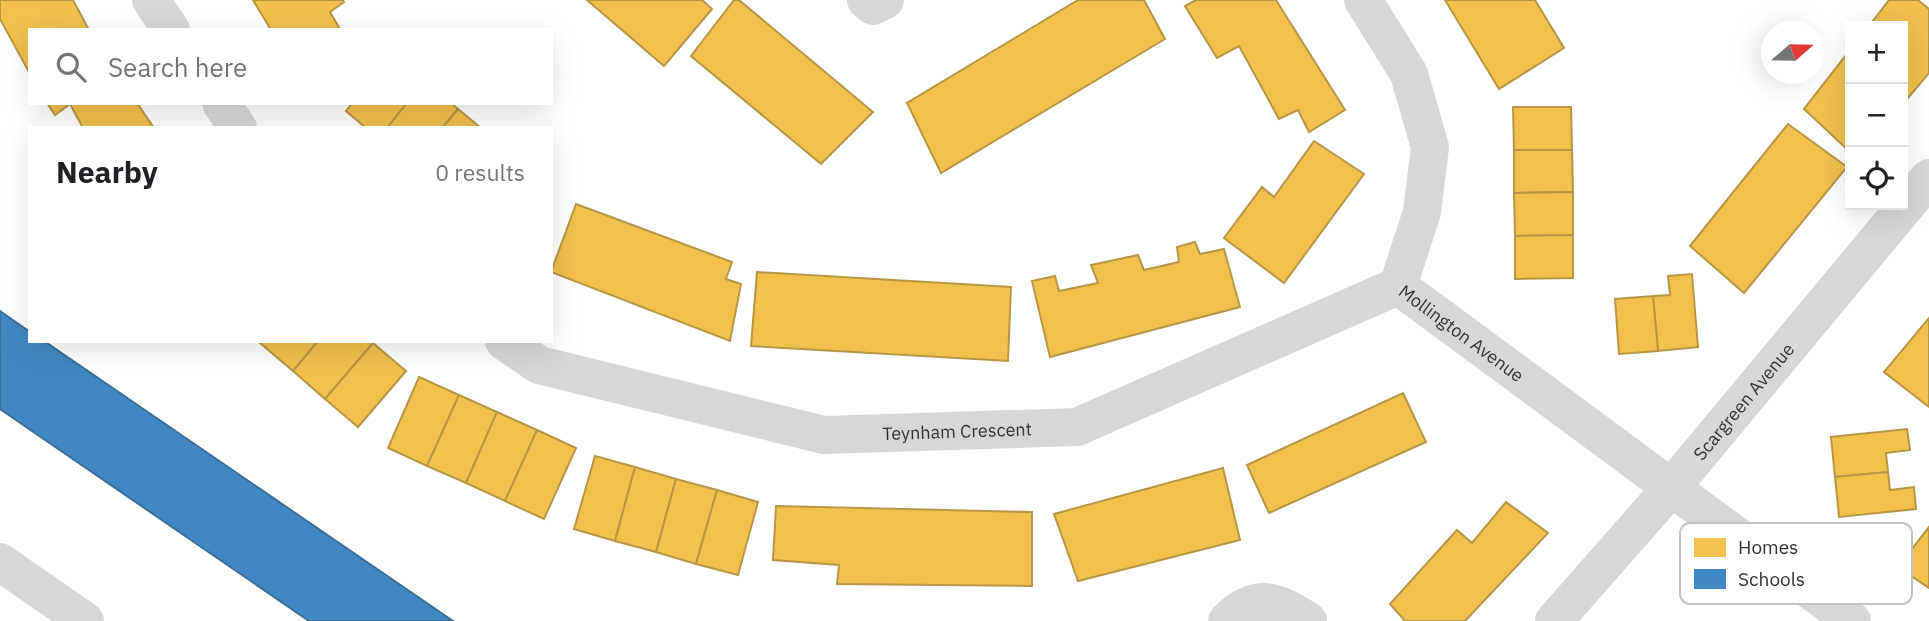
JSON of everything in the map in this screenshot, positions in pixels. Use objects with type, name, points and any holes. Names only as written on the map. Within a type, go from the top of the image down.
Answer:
[{"type":"street","points":[[151,0],[170,28]]},
{"type":"street","points":[[866,0],[873,6],[885,0]]},
{"type":"street","name":"Mollington Avenue","points":[[1363,0],[1409,74],[1430,147],[1422,212],[1398,286],[1719,523]]},
{"type":"street","points":[[223,105],[237,126]]},
{"type":"street","name":"Scargreen Avenue","points":[[1555,621],[1671,488],[1929,178]]},
{"type":"street","name":"Teynham Crescent","points":[[507,343],[539,365],[824,435],[1077,426],[1398,286]]},
{"type":"street","points":[[0,562],[85,621]]},
{"type":"street","points":[[1227,621],[1244,607],[1263,601],[1284,606],[1308,621]]},
{"type":"street","name":"Mollington Avenue","points":[[1829,604],[1852,621]]},
{"type":"building: Homes","points":[[0,0],[73,0],[88,28],[28,28],[28,70],[0,19]]},
{"type":"building: Homes","points":[[253,0],[344,2],[330,12],[339,28],[270,28]]},
{"type":"building: Homes","points":[[587,0],[702,0],[712,9],[664,66]]},
{"type":"building: Homes","points":[[734,0],[739,0],[873,112],[821,164],[691,56]]},
{"type":"building: Homes","points":[[1078,0],[1144,0],[1165,39],[941,173],[907,103]]},
{"type":"building: Homes","points":[[1196,0],[1276,0],[1345,110],[1309,132],[1298,110],[1279,119],[1239,46],[1217,58],[1185,6]]},
{"type":"building: Homes","points":[[1445,0],[1535,0],[1564,48],[1499,89]]},
{"type":"building: Homes","points":[[1889,0],[1918,0],[1929,9],[1929,73],[1908,98],[1908,21],[1873,21]]},
{"type":"building: Homes","points":[[1845,56],[1845,147],[1804,109]]},
{"type":"building: Homes","points":[[48,105],[69,105],[55,115]]},
{"type":"building: Homes","points":[[71,105],[138,105],[153,126],[82,126]]},
{"type":"building: Homes","points":[[350,105],[405,105],[389,126],[364,126],[346,111]]},
{"type":"building: Homes","points":[[405,105],[453,105],[458,109],[444,126],[389,126]]},
{"type":"building: Homes","points":[[1513,107],[1571,107],[1572,150],[1514,150]]},
{"type":"building: Homes","points":[[458,109],[479,126],[444,126]]},
{"type":"building: Homes","points":[[1788,124],[1845,166],[1845,169],[1744,293],[1690,246]]},
{"type":"building: Homes","points":[[1314,141],[1364,174],[1284,283],[1224,238],[1262,187],[1274,197]]},
{"type":"building: Homes","points":[[1514,150],[1572,150],[1573,192],[1514,193]]},
{"type":"building: Homes","points":[[1573,192],[1573,235],[1515,236],[1514,193]]},
{"type":"building: Homes","points":[[576,204],[732,262],[726,279],[741,284],[730,341],[553,273]]},
{"type":"building: Homes","points":[[1573,235],[1573,278],[1515,279],[1515,236]]},
{"type":"building: Homes","points":[[1195,242],[1200,254],[1224,249],[1240,307],[1050,357],[1032,281],[1055,276],[1059,291],[1098,283],[1091,265],[1138,255],[1144,270],[1179,262],[1177,247]]},
{"type":"building: Homes","points":[[757,272],[1011,287],[1008,361],[751,346]]},
{"type":"building: Homes","points":[[1692,274],[1698,347],[1658,351],[1653,296],[1670,295],[1668,276]]},
{"type":"building: Homes","points":[[1653,296],[1658,351],[1619,354],[1615,299]]},
{"type":"building: Homes","points":[[1929,318],[1929,407],[1884,372]]},
{"type":"building: Homes","points":[[260,343],[316,343],[293,371]]},
{"type":"building: Homes","points":[[316,343],[373,343],[325,399],[293,371]]},
{"type":"building: Homes","points":[[373,343],[406,371],[358,427],[325,399]]},
{"type":"building: Homes","points":[[419,377],[459,395],[427,466],[388,448]]},
{"type":"building: Homes","points":[[1403,393],[1426,442],[1269,513],[1247,465]]},
{"type":"building: Homes","points":[[459,395],[497,412],[466,483],[427,466]]},
{"type":"building: Homes","points":[[497,412],[537,430],[505,501],[466,483]]},
{"type":"building: Homes","points":[[1907,429],[1910,450],[1886,453],[1888,472],[1835,477],[1831,437]]},
{"type":"building: Homes","points":[[537,430],[576,448],[544,519],[505,501]]},
{"type":"building: Homes","points":[[595,456],[635,467],[615,541],[574,529]]},
{"type":"building: Homes","points":[[635,467],[676,479],[656,552],[615,541]]},
{"type":"building: Homes","points":[[1223,468],[1240,540],[1078,581],[1054,514]]},
{"type":"building: Homes","points":[[1888,472],[1890,490],[1914,487],[1916,509],[1839,517],[1835,477]]},
{"type":"building: Homes","points":[[676,479],[717,490],[696,564],[656,552]]},
{"type":"building: Homes","points":[[717,490],[758,502],[738,575],[696,564]]},
{"type":"building: Homes","points":[[1506,502],[1548,533],[1465,621],[1405,621],[1390,604],[1457,530],[1472,543]]},
{"type":"building: Homes","points":[[776,506],[1032,512],[1032,586],[837,584],[839,565],[773,560]]},
{"type":"building: Homes","points":[[1929,527],[1929,588],[1912,576],[1912,549]]},
{"type":"building: Schools","points":[[0,311],[28,331],[28,343],[47,343],[453,621],[309,621],[0,409]]}]
